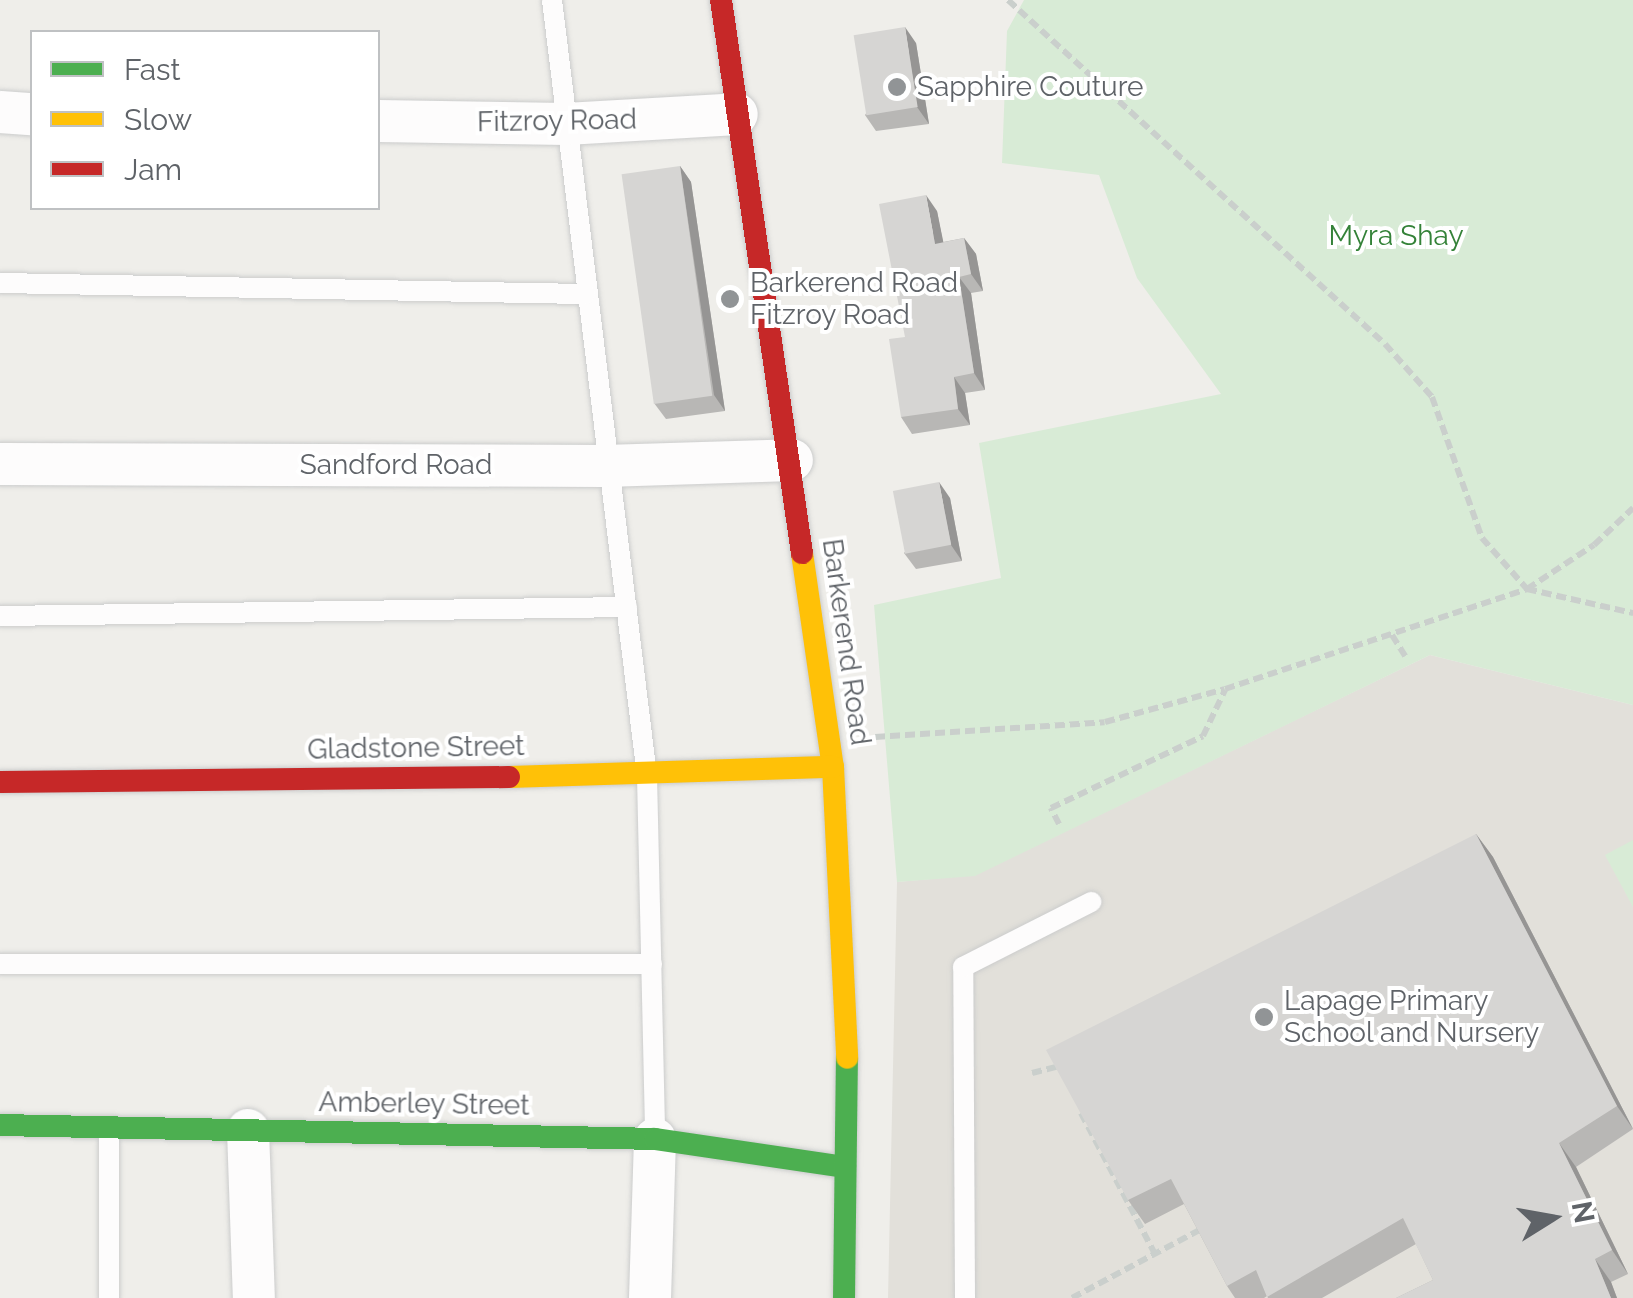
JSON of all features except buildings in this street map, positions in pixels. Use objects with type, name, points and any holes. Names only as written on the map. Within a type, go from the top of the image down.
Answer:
[{"type":"street","name":"Barkerend Road","points":[[721,0],[792,460],[832,767],[848,1017],[844,1298]]},
{"type":"street","points":[[0,112],[30,114]]},
{"type":"street","name":"Fitzroy Road","points":[[380,122],[566,124],[737,114]]},
{"type":"street","name":"Sandford Road","points":[[0,464],[605,466],[792,460]]},
{"type":"street","name":"Gladstone Street","points":[[0,782],[647,776],[832,767]]},
{"type":"street","name":"Amberley Street","points":[[0,1125],[656,1138],[845,1166]]},
{"type":"street","points":[[248,1130],[254,1298]]},
{"type":"street","points":[[650,1298],[656,1138]]},
{"type":"lane","points":[[552,0],[605,466],[647,776],[656,1138]]},
{"type":"lane","points":[[0,283],[585,294]]},
{"type":"lane","points":[[0,616],[627,607]]},
{"type":"lane","points":[[965,1298],[963,967],[1092,902]]},
{"type":"lane","points":[[0,964],[652,964]]},
{"type":"lane","points":[[109,1127],[109,1298]]},
{"type":"path","points":[[1013,2],[1408,371],[1432,398],[1482,538],[1528,589],[1633,613]]},
{"type":"path","points":[[829,742],[972,726],[1105,722],[1226,689],[1528,589],[1594,545],[1633,508]]},
{"type":"path","points":[[1392,635],[1405,656]]},
{"type":"path","points":[[1059,824],[1051,808],[1203,736],[1226,689]]},
{"type":"path","points":[[1032,1072],[1054,1064],[1064,1081]]},
{"type":"path","points":[[1072,1098],[1155,1254]]},
{"type":"path","points":[[1072,1298],[1220,1219]]},
{"type":"shaded area","name":"Lapage Primary School and Nursery","points":[[1430,655],[1633,705],[1633,1298],[888,1298],[897,882],[975,875]]},
{"type":"green space","name":"Myra Shay","points":[[1024,0],[1633,0],[1633,705],[1430,655],[975,876],[897,882],[874,605],[1001,578],[979,443],[1221,394],[1137,278],[1099,175],[1002,163],[1007,31]]},
{"type":"green space","points":[[1633,840],[1633,907],[1605,855]]},
{"type":"traffic: fast","points":[[844,1298],[847,1058]]},
{"type":"traffic: fast","points":[[0,1125],[655,1139],[845,1167]]},
{"type":"traffic: slow","points":[[802,553],[833,767],[847,1058]]},
{"type":"traffic: slow","points":[[509,777],[833,767]]},
{"type":"traffic: jam","points":[[721,0],[802,553]]},
{"type":"traffic: jam","points":[[0,782],[509,777]]},
{"type":"place","name":"Sapphire Couture","points":[[897,87]]},
{"type":"place","name":"Barkerend Road Fitzroy Road","points":[[730,299]]},
{"type":"place","name":"Lapage Primary School and Nursery","points":[[1264,1017]]}]
